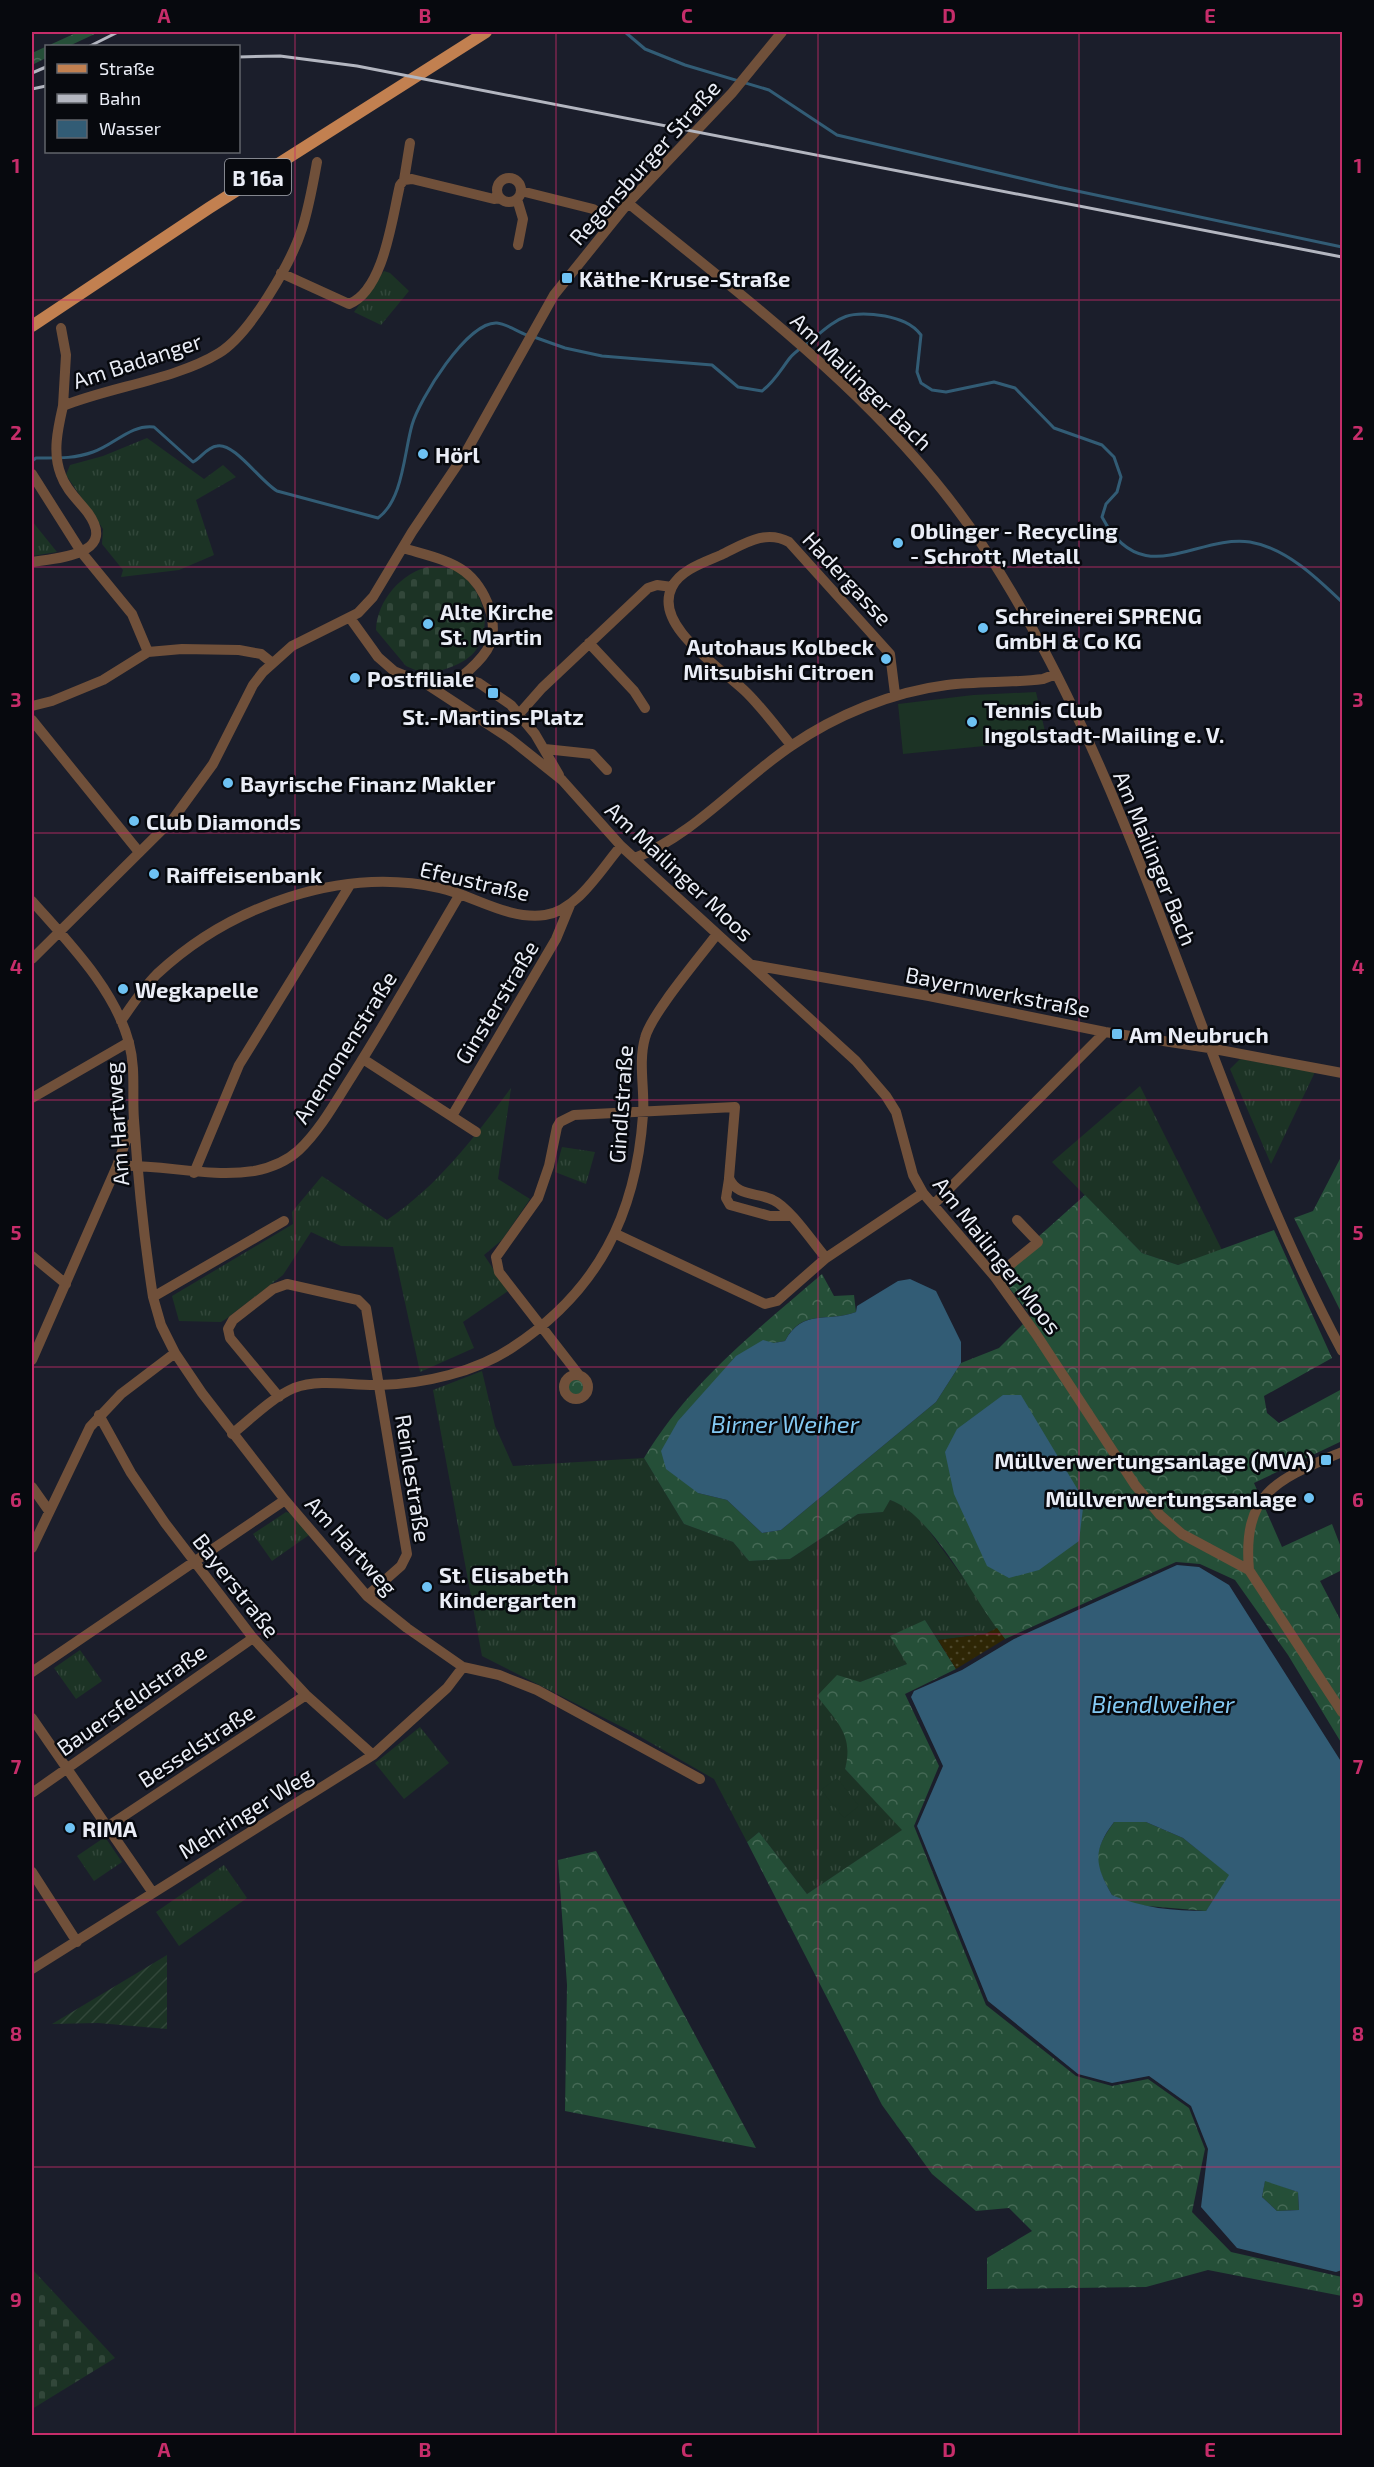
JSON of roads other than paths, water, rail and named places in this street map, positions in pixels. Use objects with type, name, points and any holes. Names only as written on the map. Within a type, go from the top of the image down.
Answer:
[{"type":"main road","name":"B 16a","points":[[32,326],[209,208],[486,32]]},
{"type":"street","name":"Regensburger Straße","points":[[32,959],[189,799],[213,764],[253,685],[271,662],[292,646],[350,618],[374,597],[466,452],[515,360],[561,287],[612,221],[751,73],[782,32]]},
{"type":"street","points":[[281,273],[349,304],[357,301],[379,269],[400,185],[404,180],[410,143]]},
{"type":"street","name":"Am Badanger","points":[[63,406],[174,371],[218,354],[243,333],[281,273],[302,231],[317,162]]},
{"type":"street","points":[[500,198],[498,187],[507,178],[518,183],[523,219],[518,245]]},
{"type":"street","points":[[404,180],[411,179],[494,199],[500,198],[508,202],[519,195],[593,209],[612,221]]},
{"type":"street","name":"Am Mailinger Bach","points":[[628,203],[721,276],[819,362],[895,435],[980,541],[1033,628],[1112,795],[1209,1047],[1289,1241],[1342,1351]]},
{"type":"street","name":"Am Badanger","points":[[61,328],[66,355],[63,406],[57,448],[58,467],[66,486],[95,526],[96,537],[92,545],[82,553]]},
{"type":"street","points":[[32,474],[82,553],[132,614],[148,652]]},
{"type":"street","name":"Hadergasse","points":[[672,588],[687,572],[724,554],[760,537],[780,537],[798,550],[884,646],[893,664],[895,694]]},
{"type":"street","points":[[403,548],[463,570],[482,591],[490,616],[492,631],[488,648],[461,677],[428,685]]},
{"type":"street","points":[[32,562],[82,553]]},
{"type":"street","points":[[509,738],[515,738],[525,726],[520,713],[589,643],[648,588],[657,585],[672,588],[669,611],[674,624],[709,660],[747,693],[792,746]]},
{"type":"street","name":"Am Mailinger Moos","points":[[350,618],[378,657],[394,671],[428,685],[509,738],[562,780],[621,846],[856,1060],[886,1095],[901,1128],[913,1175],[923,1193],[995,1277],[1036,1334],[1135,1485],[1160,1515],[1182,1534],[1249,1569],[1342,1712]]},
{"type":"street","points":[[589,643],[634,691],[645,708]]},
{"type":"street","points":[[32,706],[52,701],[104,680],[148,652],[182,649],[239,650],[261,654],[271,662]]},
{"type":"street","points":[[635,858],[659,848],[682,832],[792,746],[839,719],[895,694],[947,685],[1043,679],[1056,674]]},
{"type":"street","name":"Am Mailinger Moos","points":[[461,677],[479,683],[520,713],[545,749],[562,780]]},
{"type":"street","points":[[32,720],[139,852]]},
{"type":"street","name":"Am Mailinger Moos","points":[[545,749],[592,754],[607,770]]},
{"type":"street","name":"Efeustraße","points":[[121,1021],[156,975],[187,950],[213,934],[284,898],[350,885],[421,885],[460,894],[520,914],[546,915],[570,905],[621,846]]},
{"type":"street","points":[[194,1173],[239,1065],[350,885]]},
{"type":"street","name":"Anemonenstraße","points":[[117,1166],[139,1165],[194,1173],[255,1171],[280,1163],[298,1151],[315,1132],[363,1059],[460,894]]},
{"type":"street","name":"Am Hartweg","points":[[32,901],[78,951],[121,1021],[129,1042],[136,1080],[134,1118],[153,1297],[161,1325],[175,1353],[232,1434],[367,1596],[407,1628],[463,1667],[499,1675],[537,1690],[700,1779]]},
{"type":"street","name":"Ginsterstraße","points":[[452,1116],[556,939],[570,905]]},
{"type":"street","name":"Gindlstraße","points":[[232,1434],[294,1388],[315,1383],[379,1385],[417,1382],[479,1365],[511,1348],[543,1326],[586,1282],[616,1234],[629,1199],[640,1155],[643,1111],[642,1054],[645,1036],[656,1017],[717,934]]},
{"type":"street","name":"Bayernwerkstraße","points":[[752,965],[929,996],[1105,1032],[1209,1047],[1342,1073]]},
{"type":"street","points":[[934,1204],[1105,1032]]},
{"type":"street","points":[[32,1098],[129,1042]]},
{"type":"street","points":[[363,1059],[476,1132]]},
{"type":"street","points":[[579,1376],[543,1326],[499,1272],[496,1257],[498,1251],[512,1236],[538,1198],[560,1122],[574,1115],[735,1107],[726,1198],[730,1205],[770,1216],[790,1216]]},
{"type":"street","points":[[32,1360],[117,1166],[134,1118]]},
{"type":"street","points":[[729,1178],[738,1191],[774,1200],[826,1258]]},
{"type":"street","points":[[616,1234],[765,1304],[777,1301],[826,1258],[923,1193]]},
{"type":"street","points":[[995,1277],[1038,1242],[1017,1220]]},
{"type":"street","points":[[153,1297],[284,1221]]},
{"type":"street","points":[[32,1256],[66,1284]]},
{"type":"street","points":[[279,1397],[230,1338],[228,1329],[232,1320],[273,1289],[288,1284],[358,1300],[366,1308],[379,1385]]},
{"type":"street","points":[[32,1548],[77,1448],[99,1415],[175,1353]]},
{"type":"street","name":"Reinlestraße","points":[[367,1596],[401,1566],[407,1554],[379,1385]]},
{"type":"street","name":"Bayerstraße","points":[[99,1415],[131,1473],[195,1563],[253,1638],[306,1695],[340,1723],[373,1755]]},
{"type":"street","points":[[1249,1569],[1247,1545],[1251,1519],[1263,1497],[1281,1480],[1342,1452]]},
{"type":"street","points":[[32,1487],[48,1511]]},
{"type":"street","points":[[32,1672],[285,1500]]},
{"type":"street","name":"Bauersfeldstraße","points":[[32,1793],[253,1638]]},
{"type":"street","name":"Mehringer Weg","points":[[32,1969],[373,1755],[447,1688],[463,1667]]},
{"type":"street","name":"Besselstraße","points":[[107,1827],[306,1695]]},
{"type":"street","points":[[32,1718],[153,1893]]},
{"type":"street","points":[[32,1872],[77,1942]]},
{"type":"water","name":"Birner Weiher","points":[[910,1279],[936,1291],[961,1342],[961,1363],[936,1402],[781,1530],[762,1533],[727,1500],[698,1493],[666,1469],[661,1451],[678,1421],[736,1356],[763,1340],[774,1343],[785,1341],[792,1331],[808,1320],[856,1312],[857,1306],[898,1281]]},
{"type":"water","points":[[1003,1395],[1021,1395],[1084,1500],[1079,1541],[1039,1570],[1009,1578],[987,1566],[954,1494],[945,1452],[957,1429]]},
{"type":"water","name":"Biendlweiher","points":[[1177,1565],[1199,1567],[1229,1585],[1342,1763],[1342,2270],[1336,2272],[1237,2248],[1201,2207],[1208,2149],[1191,2106],[1149,2076],[1112,2083],[1078,2074],[988,2001],[917,1826],[943,1766],[911,1697],[914,1691],[962,1670],[1014,1639]],"holes":[[[1114,1822],[1146,1822],[1183,1838],[1229,1875],[1206,1911],[1158,1908],[1112,1895],[1102,1875],[1098,1858],[1102,1841]],[[1265,2181],[1298,2192],[1299,2210],[1277,2211],[1262,2197]]]},
{"type":"waterway","points":[[625,32],[645,49],[685,65],[769,90],[837,135],[1058,187],[1342,247]]},
{"type":"waterway","points":[[534,337],[565,348],[602,356],[712,365],[738,387],[762,391],[794,353],[838,320],[854,315],[873,314],[905,322],[921,335],[917,372],[921,383],[932,390],[946,392],[994,382],[1015,388],[1054,428],[1102,445],[1114,457],[1121,477],[1117,492],[1106,504],[1102,517],[1118,540],[1134,552],[1152,556],[1171,555],[1230,542],[1250,542],[1263,545],[1300,565],[1342,602]]},
{"type":"waterway","points":[[32,461],[36,458],[79,456],[101,449],[130,432],[154,427],[193,462],[210,448],[224,446],[239,456],[277,491],[378,518],[393,500],[398,488],[416,413],[434,381],[459,348],[485,326],[497,323],[527,335]]},
{"type":"railway","points":[[92,45],[118,32]]},
{"type":"railway","points":[[240,57],[280,56],[357,66],[1342,257]]},
{"type":"railway","points":[[32,73],[45,67]]},
{"type":"railway","points":[[32,89],[45,86]]},
{"type":"place","name":"Käthe-Kruse-Straße","points":[[567,278]]},
{"type":"place","name":"Hörl","points":[[423,454]]},
{"type":"place","name":"Oblinger - Recycling - Schrott, Metall","points":[[898,543]]},
{"type":"place","name":"Alte Kirche St. Martin","points":[[428,624]]},
{"type":"place","name":"Schreinerei SPRENG GmbH & Co KG","points":[[983,628]]},
{"type":"place","name":"Autohaus Kolbeck Mitsubishi Citroen","points":[[886,659]]},
{"type":"place","name":"Postfiliale","points":[[355,678]]},
{"type":"place","name":"St.-Martins-Platz","points":[[493,693]]},
{"type":"place","name":"Tennis Club Ingolstadt-Mailing e. V.","points":[[972,722]]},
{"type":"place","name":"Bayrische Finanz Makler","points":[[228,783]]},
{"type":"place","name":"Club Diamonds","points":[[134,821]]},
{"type":"place","name":"Raiffeisenbank","points":[[154,874]]},
{"type":"place","name":"Wegkapelle","points":[[123,989]]},
{"type":"place","name":"Am Neubruch","points":[[1117,1034]]},
{"type":"place","name":"Müllverwertungsanlage (MVA)","points":[[1326,1460]]},
{"type":"place","name":"Müllverwertungsanlage","points":[[1309,1498]]},
{"type":"place","name":"St. Elisabeth Kindergarten","points":[[427,1587]]},
{"type":"place","name":"RIMA","points":[[70,1828]]}]
